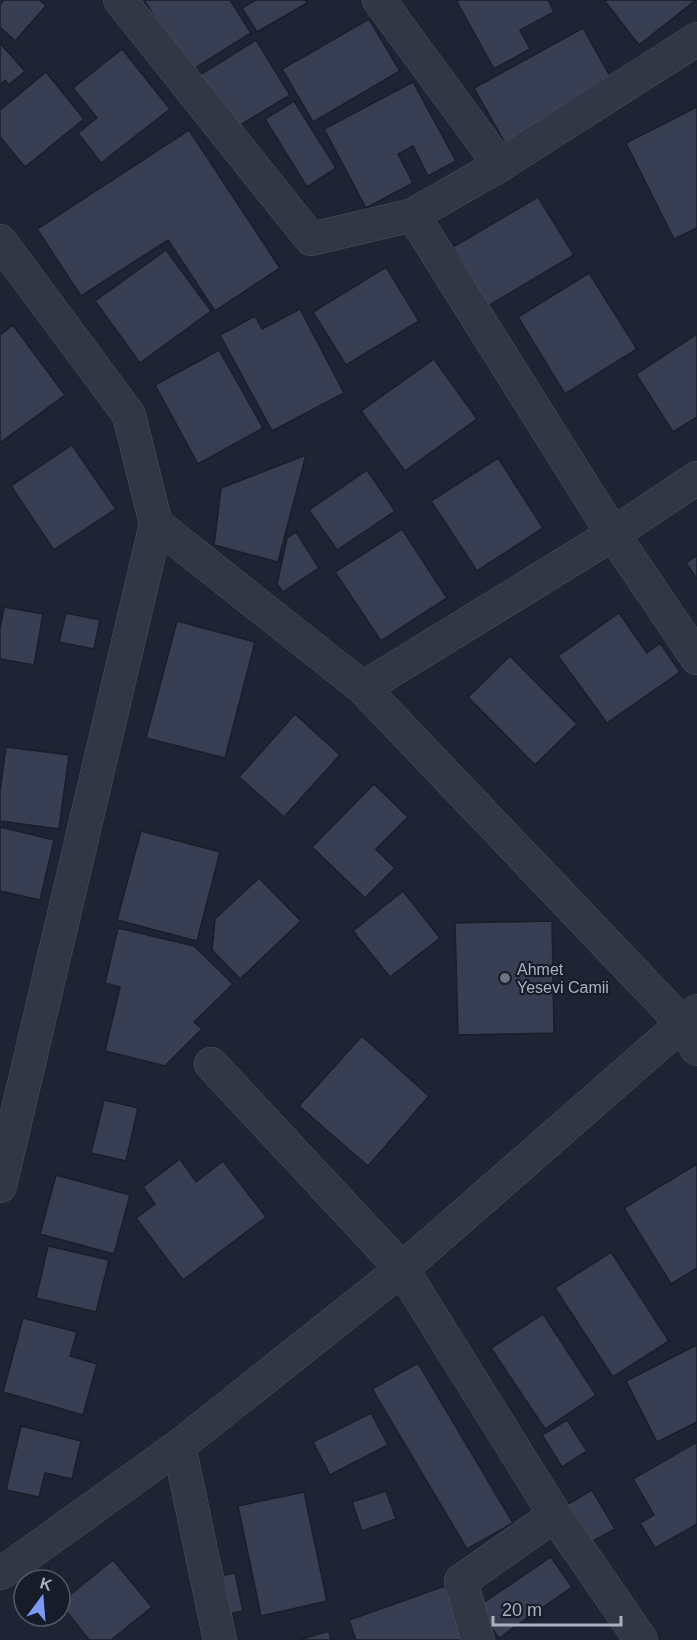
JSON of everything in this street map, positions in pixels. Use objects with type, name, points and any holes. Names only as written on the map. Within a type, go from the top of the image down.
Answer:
[{"type":"street","points":[[120,0],[311,239],[413,215],[500,165],[697,39]]},
{"type":"street","points":[[379,0],[500,165]]},
{"type":"street","points":[[413,215],[613,534],[697,658]]},
{"type":"street","points":[[0,241],[129,415],[156,524],[0,1186]]},
{"type":"street","points":[[363,688],[613,534],[697,478]]},
{"type":"street","points":[[0,1573],[179,1446],[402,1269],[692,1028],[363,688],[156,524]]},
{"type":"street","points":[[211,1064],[402,1269],[555,1515],[641,1640]]},
{"type":"street","points":[[179,1446],[220,1640]]},
{"type":"street","points":[[478,1640],[461,1581],[555,1515]]},
{"type":"building","points":[[4,0],[40,0],[46,6],[15,41],[0,27],[0,4]]},
{"type":"building","points":[[144,0],[230,0],[251,33],[189,72]]},
{"type":"building","points":[[256,0],[305,0],[307,3],[257,32],[242,8]]},
{"type":"building","points":[[456,0],[548,0],[554,12],[520,30],[530,49],[494,69]]},
{"type":"building","points":[[604,0],[696,0],[639,45]]},
{"type":"building","points":[[369,19],[400,71],[313,122],[282,69]]},
{"type":"building","points":[[583,28],[615,85],[506,145],[474,88]]},
{"type":"building","points":[[256,40],[290,95],[232,130],[198,76]]},
{"type":"building","points":[[0,43],[25,71],[9,85],[5,80],[0,85]]},
{"type":"building","points":[[122,49],[170,109],[101,163],[78,133],[97,118],[73,88]]},
{"type":"building","points":[[46,72],[84,119],[25,167],[0,137],[0,110]]},
{"type":"building","points":[[413,82],[456,161],[428,176],[413,146],[398,154],[413,183],[366,208],[324,129]]},
{"type":"building","points":[[294,101],[336,168],[307,187],[265,119]]},
{"type":"building","points":[[697,107],[697,228],[674,239],[626,143]]},
{"type":"building","points":[[189,130],[280,268],[215,311],[168,240],[81,296],[37,229]]},
{"type":"building","points":[[538,197],[574,255],[488,306],[453,247]]},
{"type":"building","points":[[166,250],[211,311],[140,363],[95,301]]},
{"type":"building","points":[[386,267],[419,321],[346,365],[313,312]]},
{"type":"building","points":[[589,273],[637,349],[565,394],[518,317]]},
{"type":"building","points":[[300,309],[344,393],[272,431],[220,335],[255,316],[262,329]]},
{"type":"building","points":[[13,325],[65,395],[0,443],[0,335]]},
{"type":"building","points":[[697,334],[697,417],[673,432],[636,374]]},
{"type":"building","points":[[219,350],[263,428],[198,464],[155,385]]},
{"type":"building","points":[[434,359],[477,419],[405,471],[361,411]]},
{"type":"building","points":[[72,445],[116,509],[54,550],[11,486]]},
{"type":"building","points":[[306,455],[278,562],[214,545],[221,488]]},
{"type":"building","points":[[498,458],[543,528],[477,571],[431,501]]},
{"type":"building","points":[[367,470],[395,511],[337,550],[309,510]]},
{"type":"building","points":[[402,529],[447,598],[381,641],[335,572]]},
{"type":"building","points":[[296,532],[319,568],[283,592],[277,584],[287,538]]},
{"type":"building","points":[[697,555],[697,579],[686,563]]},
{"type":"building","points":[[4,607],[43,614],[34,665],[0,659],[0,629]]},
{"type":"building","points":[[66,613],[100,620],[94,649],[59,642]]},
{"type":"building","points":[[619,613],[647,653],[660,643],[680,672],[607,723],[558,656]]},
{"type":"building","points":[[177,621],[255,642],[225,758],[146,738]]},
{"type":"building","points":[[510,656],[577,724],[535,765],[468,697]]},
{"type":"building","points":[[295,714],[340,755],[284,817],[239,777]]},
{"type":"building","points":[[6,747],[69,755],[59,829],[0,821],[0,791]]},
{"type":"building","points":[[374,784],[408,817],[376,849],[395,868],[365,898],[312,847]]},
{"type":"building","points":[[0,827],[54,840],[40,900],[0,891]]},
{"type":"building","points":[[141,831],[220,852],[197,941],[117,920]]},
{"type":"building","points":[[259,878],[301,921],[240,979],[212,950],[215,919]]},
{"type":"building","points":[[403,891],[440,938],[390,977],[353,931]]},
{"type":"building","name":"Ahmet Yesevi Camii","points":[[552,921],[554,1033],[458,1035],[455,923]]},
{"type":"building","points":[[118,928],[194,946],[233,984],[194,1022],[202,1029],[165,1066],[105,1051],[120,987],[105,983]]},
{"type":"building","points":[[362,1036],[429,1096],[368,1166],[299,1106]]},
{"type":"building","points":[[104,1100],[138,1108],[126,1161],[91,1153]]},
{"type":"building","points":[[180,1159],[196,1182],[223,1161],[266,1217],[183,1280],[136,1218],[155,1204],[143,1187]]},
{"type":"building","points":[[697,1164],[697,1268],[671,1284],[624,1208]]},
{"type":"building","points":[[56,1175],[130,1195],[114,1254],[40,1234]]},
{"type":"building","points":[[48,1246],[109,1260],[96,1312],[36,1298]]},
{"type":"building","points":[[611,1252],[669,1341],[613,1377],[555,1288]]},
{"type":"building","points":[[543,1314],[596,1395],[545,1429],[491,1348]]},
{"type":"building","points":[[23,1318],[77,1332],[70,1356],[97,1364],[83,1415],[3,1392]]},
{"type":"building","points":[[697,1345],[697,1422],[657,1442],[626,1381]]},
{"type":"building","points":[[418,1363],[513,1523],[467,1549],[372,1389]]},
{"type":"building","points":[[371,1413],[388,1445],[330,1475],[313,1442]]},
{"type":"building","points":[[567,1420],[587,1451],[562,1467],[542,1435]]},
{"type":"building","points":[[21,1426],[81,1441],[72,1479],[45,1473],[39,1497],[6,1490]]},
{"type":"building","points":[[697,1442],[697,1524],[655,1548],[640,1523],[654,1515],[633,1479]]},
{"type":"building","points":[[592,1490],[615,1529],[586,1545],[563,1507]]},
{"type":"building","points":[[386,1491],[396,1519],[362,1531],[352,1502]]},
{"type":"building","points":[[304,1492],[327,1601],[261,1616],[238,1506]]},
{"type":"building","points":[[551,1557],[572,1587],[499,1638],[477,1607]]},
{"type":"building","points":[[113,1560],[152,1607],[111,1640],[89,1640],[72,1618],[72,1593]]},
{"type":"building","points":[[235,1573],[243,1611],[228,1614],[220,1576]]},
{"type":"building","points":[[445,1586],[465,1640],[356,1640],[349,1620]]},
{"type":"building","points":[[329,1631],[331,1640],[299,1640]]},
{"type":"place","name":"Ahmet Yesevi Camii","points":[[505,978]]}]
